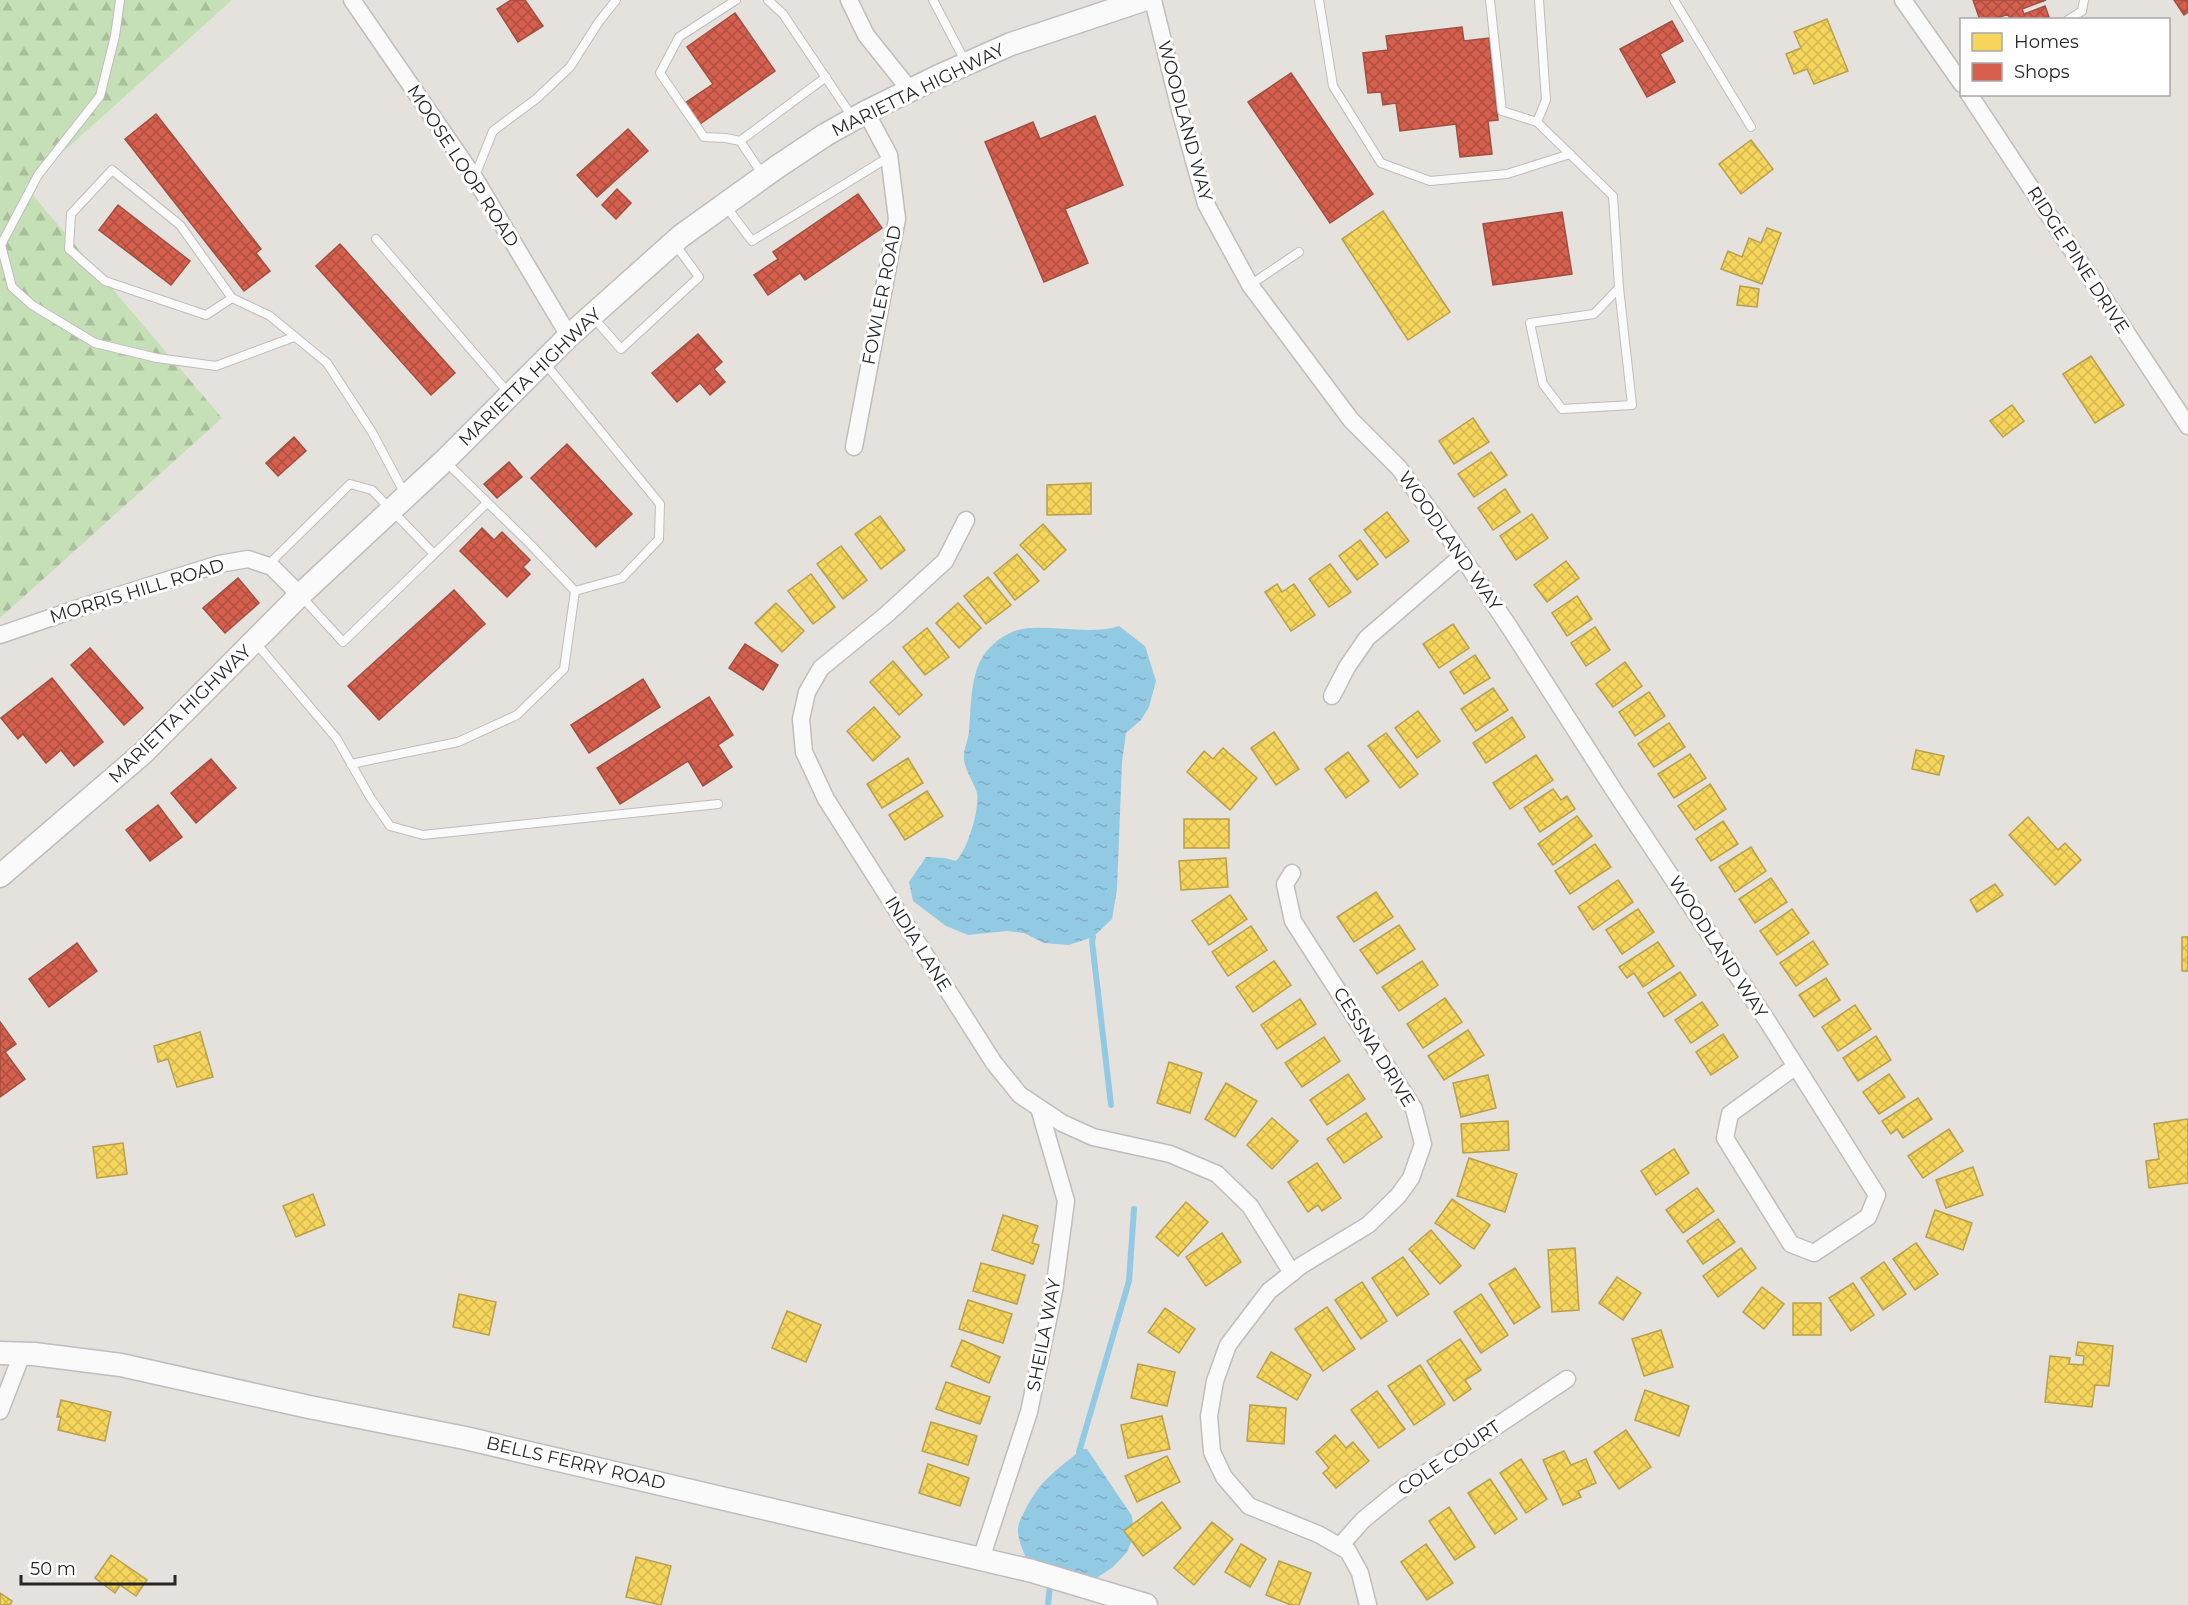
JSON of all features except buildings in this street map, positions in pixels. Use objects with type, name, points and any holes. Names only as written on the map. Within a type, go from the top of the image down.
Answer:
[{"type":"main road","name":"MARIETTA HIGHWAY","points":[[0,876],[143,753],[300,595],[444,461],[569,336],[674,243],[764,176],[825,135],[860,115],[966,63],[1011,44],[1143,0]]},
{"type":"main road","name":"BELLS FERRY ROAD","points":[[11,1353],[121,1365],[309,1407],[465,1437],[1050,1576],[1146,1605]]},
{"type":"street","name":"MOOSE LOOP ROAD","points":[[352,0],[474,177],[569,336]]},
{"type":"street","points":[[849,0],[866,35],[910,90]]},
{"type":"street","name":"WOODLAND WAY","points":[[1153,0],[1206,204],[1250,285],[1351,420],[1398,468],[1462,556],[1796,1066],[1877,1195],[1868,1217],[1814,1253],[1791,1244],[1725,1138],[1730,1114],[1796,1066]]},
{"type":"street","points":[[1903,0],[1960,81]]},
{"type":"street","name":"RIDGE PINE DRIVE","points":[[1970,96],[2188,426]]},
{"type":"street","name":"FOWLER ROAD","points":[[854,447],[897,219],[889,158],[860,115]]},
{"type":"street","name":"INDIA LANE","points":[[966,520],[945,561],[886,615],[821,668],[807,692],[801,720],[804,752],[826,799],[994,1063],[1020,1095],[1062,1123],[1093,1137],[1170,1154],[1217,1174],[1250,1206],[1292,1273]]},
{"type":"street","points":[[1332,696],[1347,667],[1367,638],[1462,556]]},
{"type":"street","name":"MORRIS HILL ROAD","points":[[0,635],[219,564],[248,558],[272,567],[300,595]]},
{"type":"street","name":"CESSNA DRIVE","points":[[1292,873],[1285,884],[1293,921],[1414,1109],[1423,1144],[1411,1178],[1398,1196],[1368,1225],[1292,1273],[1269,1291],[1228,1345],[1215,1381],[1209,1416],[1212,1452],[1224,1477],[1249,1506],[1318,1534],[1348,1551],[1360,1573],[1368,1605]]},
{"type":"street","name":"SHEILA WAY","points":[[981,1559],[1029,1412],[1054,1291],[1066,1201],[1039,1108]]},
{"type":"street","points":[[0,1411],[11,1353]]},
{"type":"street","name":"COLE COURT","points":[[1340,1546],[1363,1520],[1396,1493],[1567,1379]]},
{"type":"lane","points":[[120,0],[115,36],[100,96],[38,175],[2,245],[12,287],[32,305],[95,343],[157,357],[216,366],[294,337]]},
{"type":"lane","points":[[474,177],[494,130],[536,99],[570,67],[598,23],[616,0]]},
{"type":"lane","points":[[736,0],[679,37],[660,73],[704,137],[740,141],[764,176]]},
{"type":"lane","points":[[768,0],[783,14],[826,77],[860,115]]},
{"type":"lane","points":[[933,0],[966,63]]},
{"type":"lane","points":[[1319,0],[1333,86],[1381,163],[1430,181],[1508,174],[1570,154]]},
{"type":"lane","points":[[1490,0],[1502,111],[1537,122],[1613,196],[1619,288],[1632,405],[1562,409],[1543,384],[1530,323],[1593,314],[1619,288]]},
{"type":"lane","points":[[1537,122],[1546,100],[1539,0]]},
{"type":"lane","points":[[1674,0],[1751,127]]},
{"type":"lane","points":[[2071,18],[2082,11],[2084,0]]},
{"type":"lane","points":[[740,141],[826,77]]},
{"type":"lane","points":[[725,205],[752,242],[889,158]]},
{"type":"lane","points":[[232,298],[206,315],[105,281],[69,249],[71,214],[112,170],[180,225],[232,298],[270,316],[327,363],[372,432],[399,503],[434,554]]},
{"type":"lane","points":[[376,239],[510,396]]},
{"type":"lane","points":[[591,316],[621,349],[699,277],[674,243]]},
{"type":"lane","points":[[1250,285],[1299,252]]},
{"type":"lane","points":[[544,362],[660,504],[659,539],[622,578],[575,591]]},
{"type":"lane","points":[[444,461],[575,591]]},
{"type":"lane","points":[[267,566],[350,484],[372,490],[399,503]]},
{"type":"lane","points":[[300,595],[343,642],[487,503]]},
{"type":"lane","points":[[351,764],[458,742],[517,716],[564,669],[575,591]]},
{"type":"lane","points":[[254,642],[337,739],[370,797],[390,826],[423,835],[718,804]]},
{"type":"green space","points":[[0,0],[232,0],[25,186],[222,418],[0,618]]},
{"type":"water","points":[[1119,626],[1145,646],[1156,681],[1149,707],[1141,720],[1126,733],[1122,762],[1117,889],[1112,919],[1093,937],[1069,945],[1044,943],[1024,933],[1007,931],[968,935],[946,926],[913,901],[909,882],[926,857],[956,861],[972,829],[977,809],[977,793],[966,768],[964,756],[975,675],[986,652],[996,642],[1021,629],[1092,630]]},
{"type":"water","points":[[1082,1449],[1087,1449],[1132,1516],[1134,1536],[1127,1552],[1113,1567],[1092,1581],[1032,1571],[1018,1532],[1021,1518],[1037,1490]]},
{"type":"waterway","points":[[1093,937],[1111,1105]]},
{"type":"waterway","points":[[1079,1452],[1129,1281],[1134,1209]]},
{"type":"waterway","points":[[1048,1605],[1050,1585]]}]
